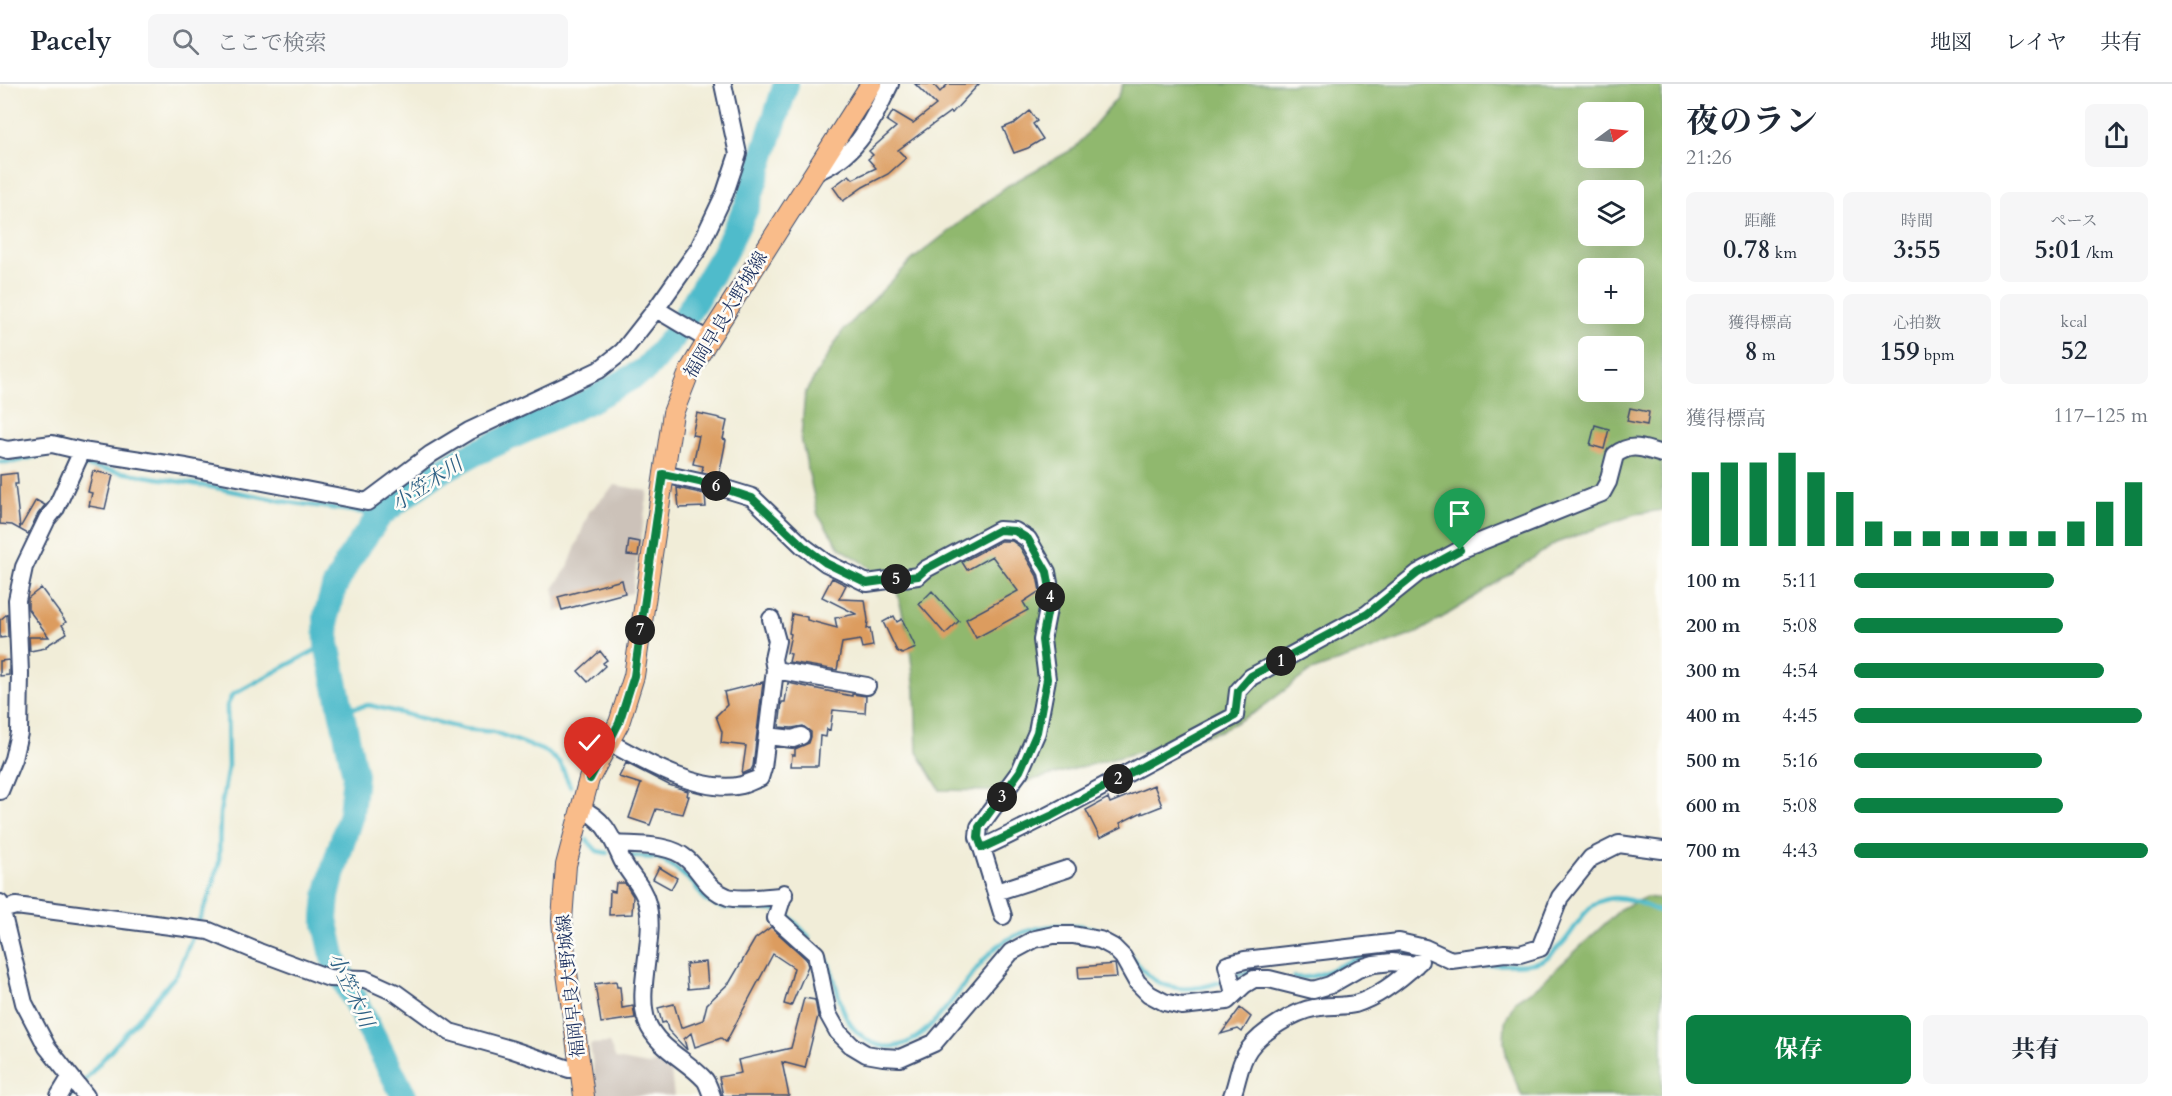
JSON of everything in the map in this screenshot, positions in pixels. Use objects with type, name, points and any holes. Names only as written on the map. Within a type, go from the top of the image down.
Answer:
[{"type":"main road","name":"福岡早良大野城線","points":[[584,1096],[562,920],[566,864],[590,779],[619,723],[634,676],[673,413],[690,370],[708,340],[871,84]]},
{"type":"street","points":[[0,448],[7,450],[52,444],[367,502],[432,454],[469,431],[599,370],[623,351],[699,248],[725,193],[738,154],[723,84]]},
{"type":"street","points":[[814,173],[833,165],[853,149],[868,130],[890,84]]},
{"type":"street","points":[[656,309],[708,340]]},
{"type":"street","points":[[982,848],[1051,816],[1235,716],[1238,691],[1251,676],[1367,614],[1418,573],[1460,550],[1602,493],[1608,482],[1615,455],[1623,448],[1636,446],[1662,454]]},
{"type":"street","points":[[0,791],[14,759],[19,733],[20,673],[17,600],[24,567],[47,519],[56,508],[82,451]]},
{"type":"street","points":[[663,474],[713,485],[752,498],[811,552],[826,563],[867,583],[918,576],[926,569],[999,530],[1015,531],[1028,539],[1047,572],[1051,594],[1042,640],[1047,679],[1037,732],[1020,771],[979,827],[978,837],[1004,916]]},
{"type":"street","points":[[609,742],[646,762],[678,775],[718,786],[741,785],[760,778],[775,670],[773,659],[777,641],[771,619]]},
{"type":"street","points":[[775,670],[867,686]]},
{"type":"street","points":[[767,736],[793,739],[801,736]]},
{"type":"street","points":[[580,808],[595,815],[615,844],[648,904],[649,925],[644,1007],[647,1021],[654,1035],[706,1081],[712,1096]]},
{"type":"street","points":[[615,844],[664,848],[680,854],[688,859],[709,886],[730,898],[783,897],[776,918],[816,954],[828,1014],[838,1032],[851,1046],[866,1054],[883,1058],[900,1058],[934,1043],[1011,952],[1035,939],[1054,934],[1100,940],[1113,947],[1123,957],[1137,982],[1149,994],[1164,1002],[1182,1006],[1227,1001],[1234,991],[1254,979],[1269,979],[1313,990],[1330,985],[1358,969],[1374,964],[1420,958],[1451,960],[1505,953],[1520,954],[1540,948],[1560,897],[1591,858],[1619,844],[1662,850]]},
{"type":"street","points":[[996,892],[1067,869]]},
{"type":"street","points":[[86,1096],[47,1047],[24,1003],[1,906],[209,931],[329,978],[365,979],[396,993],[450,1032],[510,1048],[569,1069],[580,1068]]},
{"type":"street","points":[[1234,991],[1227,965],[1245,960],[1399,942],[1420,958]]},
{"type":"street","points":[[1232,1096],[1242,1063],[1250,1047],[1292,1015],[1313,1008],[1354,1004],[1373,996],[1420,958]]},
{"type":"street","points":[[59,1096],[70,1078]]},
{"type":"shaded area","points":[[615,485],[648,491],[632,593],[556,611],[554,587],[568,567],[589,512]]},
{"type":"shaded area","points":[[609,1043],[616,1059],[648,1065],[668,1062],[674,1096],[597,1096],[590,1044]]},
{"type":"green space","points":[[1123,84],[1662,84],[1662,510],[1636,514],[1556,543],[1417,633],[1309,672],[1257,711],[1220,731],[990,791],[940,790],[917,752],[915,690],[908,635],[897,591],[864,563],[840,548],[818,515],[801,438],[805,393],[842,332],[912,260],[1007,186],[1075,148],[1117,98]]},
{"type":"green space","points":[[1646,897],[1662,899],[1662,1096],[1522,1096],[1508,1064],[1504,1042],[1505,1022],[1515,1001],[1538,986],[1622,908]]},
{"type":"building","points":[[915,84],[933,84],[940,92],[948,84],[979,84],[952,113],[950,112],[898,150],[906,158],[888,174],[843,201],[833,187],[849,175],[853,179],[876,168],[868,159],[873,155],[869,151],[896,127],[887,121],[893,111],[913,123],[936,105]]},
{"type":"building","points":[[1030,111],[1037,121],[1033,124],[1043,139],[1014,153],[1003,128],[1015,123]]},
{"type":"building","points":[[1630,408],[1649,412],[1647,425],[1627,421]]},
{"type":"building","points":[[697,413],[727,421],[719,476],[702,472],[703,466],[693,464],[699,436],[692,435]]},
{"type":"building","points":[[1595,425],[1609,429],[1604,449],[1590,445]]},
{"type":"building","points":[[93,471],[113,475],[105,509],[89,506],[92,493],[88,492]]},
{"type":"building","points":[[17,473],[18,484],[15,484],[20,528],[36,500],[45,505],[28,534],[12,525],[0,524],[0,475]]},
{"type":"building","points":[[677,488],[705,494],[706,507],[679,508]]},
{"type":"building","points":[[629,540],[640,542],[638,556],[627,555]]},
{"type":"building","points":[[1001,541],[1012,541],[1020,547],[1037,576],[1040,591],[1023,602],[1028,610],[976,638],[966,619],[1018,591],[992,556],[967,570],[962,562]]},
{"type":"building","points":[[832,578],[846,585],[839,599],[865,600],[867,629],[870,628],[873,646],[862,648],[860,640],[842,643],[837,670],[789,662],[791,654],[787,653],[792,614],[837,628],[835,618],[856,614],[822,597]]},
{"type":"building","points":[[622,580],[625,593],[562,610],[558,597]]},
{"type":"building","points":[[41,588],[66,622],[62,625],[67,633],[46,648],[30,651],[29,637],[49,637],[28,609],[28,598]]},
{"type":"building","points":[[932,591],[959,621],[945,634],[919,604]]},
{"type":"building","points":[[7,614],[8,637],[0,638],[0,620]]},
{"type":"building","points":[[894,616],[897,622],[902,619],[916,648],[902,654],[897,651],[883,622]]},
{"type":"building","points":[[600,651],[607,660],[603,663],[605,666],[588,682],[578,671]]},
{"type":"building","points":[[9,660],[9,675],[0,676],[0,661]]},
{"type":"building","points":[[763,682],[753,766],[751,770],[742,774],[746,746],[721,743],[722,732],[716,716],[727,705],[724,692]]},
{"type":"building","points":[[788,683],[852,696],[852,694],[866,696],[865,713],[833,710],[830,730],[827,729],[826,737],[820,736],[818,766],[791,766],[795,749],[809,743],[811,732],[803,726],[779,727],[782,702],[785,702]]},
{"type":"building","points":[[626,763],[669,785],[688,791],[687,796],[689,796],[683,814],[656,809],[650,825],[629,818],[641,784],[619,777]]},
{"type":"building","points":[[1154,785],[1162,806],[1142,814],[1142,812],[1120,823],[1122,827],[1100,838],[1086,810],[1108,798],[1110,803]]},
{"type":"building","points":[[659,867],[677,878],[671,889],[653,879]]},
{"type":"building","points":[[616,883],[625,883],[633,896],[632,914],[609,915],[610,891],[615,892]]},
{"type":"building","points":[[771,927],[806,959],[808,966],[791,1006],[784,1004],[794,968],[773,954],[726,1042],[721,1038],[695,1047],[691,1033],[684,1039],[687,1050],[668,1030],[666,1022],[662,1023],[658,1008],[674,1004],[681,1028],[703,1020],[707,1004],[730,982],[755,939]]},
{"type":"building","points":[[706,962],[708,987],[688,989],[686,964]]},
{"type":"building","points":[[1115,964],[1117,977],[1079,979],[1078,967]]},
{"type":"building","points":[[616,981],[617,987],[620,987],[622,1008],[633,1006],[635,1018],[601,1023],[595,984]]},
{"type":"building","points":[[804,998],[815,1000],[818,1016],[805,1068],[782,1062],[789,1096],[723,1096],[719,1077],[741,1073],[738,1060],[791,1048]]},
{"type":"building","points":[[1240,1008],[1251,1017],[1242,1032],[1238,1029],[1221,1034]]},
{"type":"waterway","name":"小笠木川","points":[[404,1096],[334,960],[325,919],[327,896],[351,814],[355,775],[327,644],[326,616],[334,588],[349,559],[380,515],[411,491],[437,473],[469,456],[589,401],[645,370],[672,339],[724,253],[747,206],[786,84]]},
{"type":"waterway","points":[[0,462],[13,462],[53,452]]},
{"type":"waterway","points":[[64,455],[84,466],[288,502],[380,515]]},
{"type":"waterway","points":[[71,1096],[177,974],[210,894],[219,863],[220,813],[228,767],[227,706],[232,695],[327,644]]},
{"type":"waterway","points":[[342,710],[369,705],[464,729],[494,732],[547,752],[560,763],[570,786]]},
{"type":"waterway","points":[[587,840],[597,851],[607,853]]},
{"type":"waterway","points":[[625,856],[658,858],[674,867],[693,883],[706,901],[721,907],[775,910]]},
{"type":"waterway","points":[[1447,966],[1462,968],[1523,964],[1543,960],[1565,941],[1586,912],[1604,900],[1613,898],[1633,901],[1662,913]]},
{"type":"waterway","points":[[783,913],[787,914],[809,937]]},
{"type":"waterway","points":[[822,953],[832,972],[841,1004],[850,1024],[857,1032],[878,1045],[899,1046],[918,1037],[952,1000],[983,960],[1011,938],[1038,928],[1069,925],[1092,928],[1114,938]]},
{"type":"waterway","points":[[1389,955],[1410,953],[1439,963]]},
{"type":"waterway","points":[[1130,955],[1153,979],[1170,987],[1208,986],[1240,974],[1254,972]]},
{"type":"waterway","points":[[1294,977],[1315,976],[1353,960],[1375,956]]},
{"type":"route","points":[[590,779],[619,723],[634,676],[663,474],[713,485],[752,498],[803,546],[826,563],[867,583],[918,576],[926,569],[999,530],[1015,531],[1028,539],[1047,572],[1051,594],[1042,640],[1047,679],[1037,732],[1020,771],[979,827],[978,837],[982,848],[1051,816],[1235,716],[1238,691],[1251,676],[1367,614],[1418,573],[1460,550]]}]
